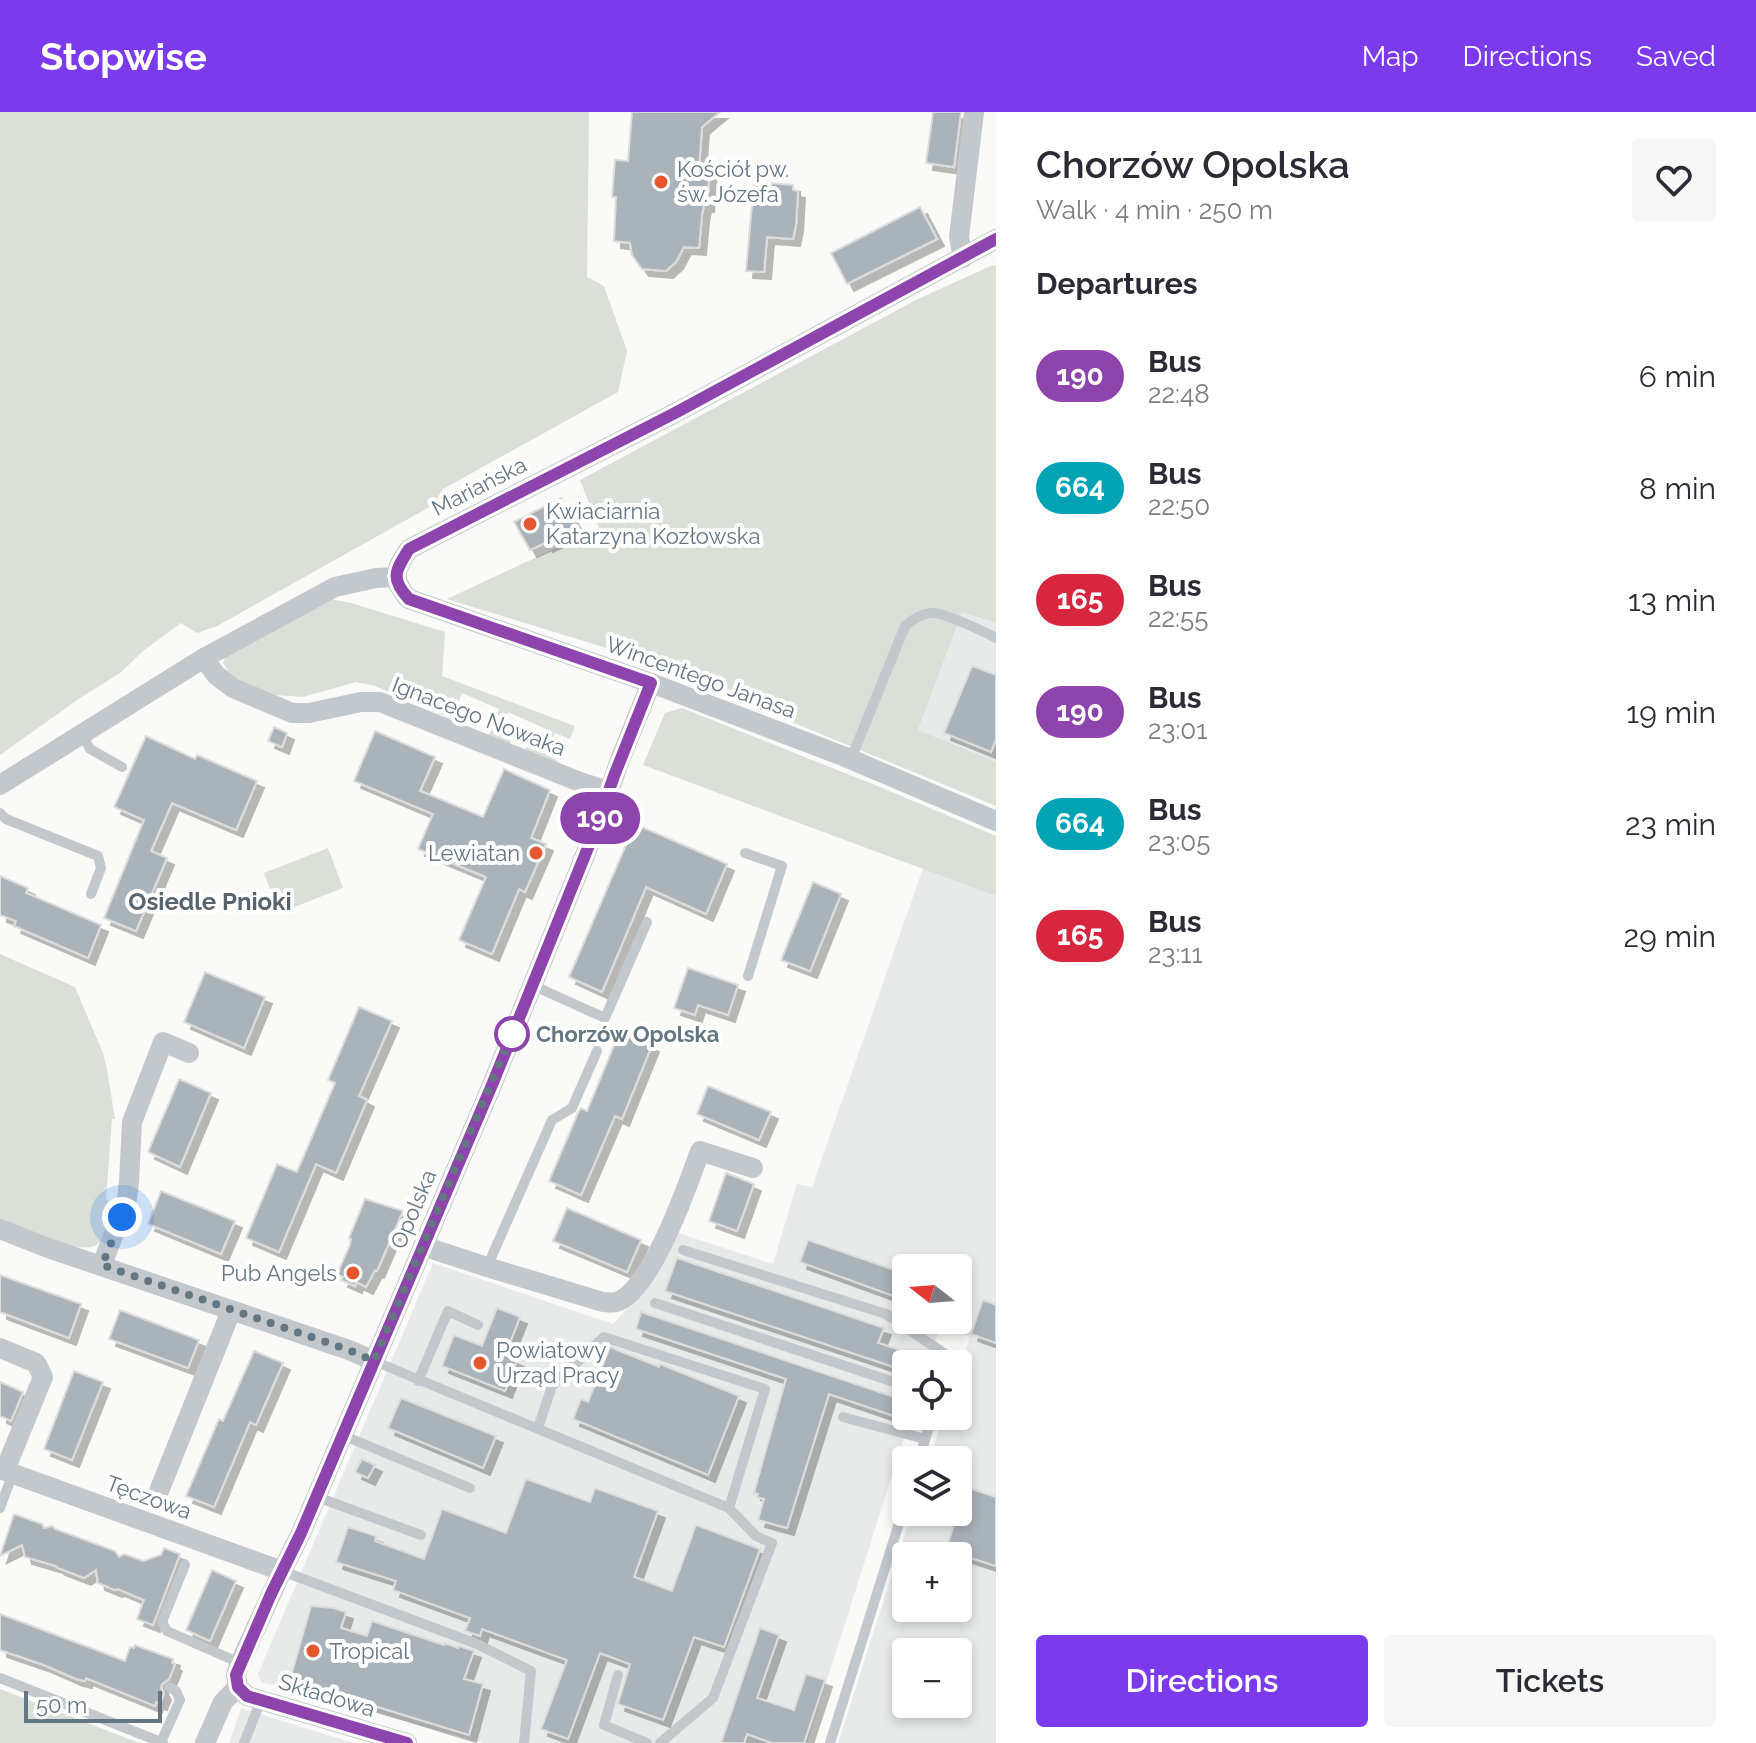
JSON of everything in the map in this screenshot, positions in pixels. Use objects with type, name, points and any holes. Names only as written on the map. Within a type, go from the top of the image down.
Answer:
[{"type":"street","points":[[963,258],[959,237],[974,112]]},
{"type":"street","name":"Mariańska","points":[[396,577],[398,565],[409,549],[675,413],[996,239]]},
{"type":"street","points":[[0,785],[204,658],[335,587],[396,577]]},
{"type":"street","name":"Wincentego Janasa","points":[[396,577],[399,588],[409,599],[651,683],[851,759],[996,821]]},
{"type":"street","name":"Ignacego Nowaka","points":[[204,658],[216,675],[233,688],[292,713],[380,702],[608,791]]},
{"type":"street","name":"Opolska","points":[[238,1687],[236,1675],[240,1663],[317,1497],[423,1246],[596,828],[651,683]]},
{"type":"street","points":[[102,1265],[127,1199],[132,1122],[152,1068],[163,1042],[189,1053]]},
{"type":"street","points":[[423,1246],[603,1302],[617,1302],[631,1292],[665,1238],[700,1151],[753,1168]]},
{"type":"street","points":[[0,1229],[374,1361]]},
{"type":"street","points":[[155,1501],[231,1311]]},
{"type":"street","points":[[0,1348],[36,1363],[43,1377],[6,1471]]},
{"type":"street","name":"Tęczowa","points":[[6,1471],[282,1571]]},
{"type":"street","points":[[205,1743],[223,1702],[238,1687]]},
{"type":"street","name":"Składowa","points":[[238,1687],[247,1696],[407,1743]]},
{"type":"lane","points":[[851,759],[905,626],[914,618],[935,613],[996,638]]},
{"type":"lane","points":[[82,734],[90,749],[122,767]]},
{"type":"lane","points":[[0,813],[6,819],[98,856],[101,868],[91,894]]},
{"type":"lane","points":[[745,853],[782,866],[748,976]]},
{"type":"lane","points":[[532,985],[605,1018],[647,922]]},
{"type":"lane","points":[[487,1267],[552,1120],[572,1108],[597,1051]]},
{"type":"lane","points":[[683,1250],[886,1314],[939,1350]]},
{"type":"lane","points":[[655,1303],[892,1381]]},
{"type":"lane","points":[[418,1381],[448,1311],[478,1325]]},
{"type":"lane","points":[[538,1428],[552,1386],[604,1337],[765,1389],[729,1508]]},
{"type":"lane","points":[[374,1361],[729,1508],[756,1536],[772,1543],[713,1698],[660,1743]]},
{"type":"lane","points":[[843,1417],[925,1439]]},
{"type":"lane","points":[[923,1446],[928,1430]]},
{"type":"lane","points":[[342,1435],[470,1488]]},
{"type":"lane","points":[[0,1508],[6,1471]]},
{"type":"lane","points":[[317,1497],[421,1535]]},
{"type":"lane","points":[[830,1743],[898,1526]]},
{"type":"lane","points":[[185,1565],[162,1622],[167,1631],[240,1663]]},
{"type":"lane","points":[[282,1571],[477,1644],[531,1671],[524,1743]]},
{"type":"lane","points":[[618,1675],[604,1725],[647,1743]]},
{"type":"lane","points":[[0,1678],[162,1743],[180,1700],[176,1691],[169,1687]]},
{"type":"lane","points":[[244,1743],[262,1700]]},
{"type":"shaded area","points":[[0,112],[589,112],[587,277],[604,286],[627,351],[618,392],[443,489],[433,505],[217,626],[197,633],[181,623],[143,651],[120,673],[0,755]]},
{"type":"shaded area","points":[[996,266],[996,623],[962,612],[918,730],[996,762],[996,806],[629,655],[447,599],[599,528],[580,480],[918,299]]},
{"type":"shaded area","points":[[331,599],[445,632],[442,676],[575,726],[570,739],[555,733],[546,755],[557,760],[556,763],[525,750],[526,747],[538,751],[546,729],[508,712],[498,735],[511,741],[510,744],[489,735],[499,709],[462,693],[453,715],[464,720],[463,724],[375,686],[356,682],[303,697],[276,695],[254,689],[230,674],[223,663],[226,655]]},
{"type":"shaded area","points":[[962,612],[996,623],[996,763],[918,730]]},
{"type":"shaded area","points":[[682,708],[996,836],[996,896],[643,765],[665,713]]},
{"type":"shaded area","points":[[328,848],[343,888],[279,913],[264,873]]},
{"type":"shaded area","points":[[923,868],[996,896],[996,1743],[838,1743],[892,1574],[892,1622],[972,1622],[972,1542],[902,1542],[908,1526],[972,1526],[972,1446],[934,1446],[939,1430],[972,1430],[972,1350],[966,1350],[970,1337],[962,1334],[972,1334],[972,1254],[892,1254],[892,1334],[937,1334],[932,1350],[892,1350],[892,1430],[907,1430],[901,1446],[892,1446],[892,1476],[807,1743],[484,1743],[261,1682],[258,1674],[433,1263],[613,1324],[651,1283],[678,1233],[773,1264],[797,1184],[812,1187]]},
{"type":"shaded area","points":[[0,954],[75,987],[103,1053],[115,1119],[112,1119],[106,1199],[115,1209],[104,1237],[98,1244],[89,1247],[64,1244],[0,1219]]},
{"type":"shaded area","points":[[0,1689],[139,1743],[0,1743]]},
{"type":"shaded area","points":[[241,1708],[353,1743],[229,1743]]},
{"type":"building","name":"Kościół pw. św. Józefa","points":[[632,112],[720,112],[702,127],[699,167],[710,167],[699,248],[684,247],[676,262],[666,271],[642,269],[632,255],[630,243],[614,241],[616,197],[612,197],[615,160],[628,161]]},
{"type":"building","points":[[933,112],[961,112],[954,167],[926,163]]},
{"type":"building","points":[[754,182],[793,185],[793,190],[798,191],[793,239],[767,237],[764,272],[746,271]]},
{"type":"building","points":[[920,207],[937,239],[847,284],[831,253]]},
{"type":"building","points":[[561,498],[576,526],[561,534],[562,537],[530,550],[514,522]]},
{"type":"building","points":[[972,666],[996,675],[996,739],[991,752],[944,733]]},
{"type":"building","points":[[274,727],[287,733],[282,747],[268,741]]},
{"type":"building","points":[[375,731],[435,757],[420,791],[483,817],[504,769],[550,790],[531,838],[546,844],[525,892],[519,889],[492,954],[459,940],[486,877],[418,849],[433,814],[354,781]]},
{"type":"building","points":[[146,736],[195,759],[197,755],[257,781],[236,830],[172,803],[151,851],[167,858],[136,931],[104,918],[144,820],[114,807]]},
{"type":"building","points":[[635,824],[727,864],[706,914],[646,887],[602,992],[569,977]]},
{"type":"building","points":[[0,876],[28,888],[26,893],[101,925],[88,958],[14,926],[16,921],[0,915]]},
{"type":"building","points":[[813,882],[841,894],[810,971],[781,960]]},
{"type":"building","points":[[688,968],[738,985],[728,1015],[698,1005],[695,1015],[674,1008]]},
{"type":"building","points":[[205,972],[265,997],[244,1048],[184,1022]]},
{"type":"building","points":[[359,1007],[392,1021],[359,1096],[367,1100],[336,1173],[316,1164],[279,1252],[246,1238],[277,1164],[297,1172],[335,1083],[328,1080]]},
{"type":"building","points":[[620,1031],[652,1045],[622,1119],[615,1116],[581,1195],[549,1181],[578,1113],[581,1108],[587,1111]]},
{"type":"building","points":[[179,1079],[211,1093],[180,1167],[148,1152]]},
{"type":"building","points":[[708,1086],[771,1112],[759,1140],[697,1114]]},
{"type":"building","points":[[726,1173],[754,1184],[737,1231],[709,1221]]},
{"type":"building","points":[[161,1191],[235,1221],[221,1254],[148,1224]]},
{"type":"building","points":[[365,1199],[403,1211],[377,1271],[366,1287],[341,1280],[343,1277],[337,1274]]},
{"type":"building","points":[[567,1208],[641,1240],[627,1272],[553,1241]]},
{"type":"building","points":[[808,1240],[892,1269],[892,1295],[800,1262]]},
{"type":"building","points":[[677,1258],[884,1328],[878,1343],[900,1350],[892,1350],[892,1366],[665,1291]]},
{"type":"building","points":[[0,1275],[81,1304],[69,1338],[0,1312]]},
{"type":"building","points":[[983,1300],[996,1305],[996,1343],[971,1334]]},
{"type":"building","name":"Powiatowy Urząd Pracy","points":[[497,1308],[520,1317],[505,1355],[517,1360],[505,1391],[442,1366],[454,1335],[482,1346]]},
{"type":"building","points":[[120,1310],[199,1340],[188,1368],[109,1339]]},
{"type":"building","points":[[641,1312],[892,1396],[892,1415],[829,1394],[787,1528],[758,1520],[764,1499],[754,1493],[786,1379],[636,1329]]},
{"type":"building","points":[[610,1347],[739,1396],[708,1475],[573,1419],[581,1399],[588,1402]]},
{"type":"building","points":[[254,1351],[283,1363],[256,1425],[250,1422],[214,1507],[186,1496],[219,1419],[223,1421]]},
{"type":"building","points":[[74,1371],[103,1382],[72,1460],[44,1449]]},
{"type":"building","points":[[0,1382],[23,1392],[11,1421],[0,1416]]},
{"type":"building","points":[[401,1398],[496,1436],[483,1468],[388,1428]]},
{"type":"building","points":[[362,1459],[375,1465],[368,1478],[355,1472]]},
{"type":"building","points":[[526,1479],[590,1502],[595,1488],[658,1511],[634,1577],[672,1591],[696,1525],[760,1549],[724,1647],[694,1637],[663,1720],[618,1704],[630,1664],[600,1653],[568,1739],[541,1729],[567,1660],[482,1629],[480,1636],[465,1631],[470,1618],[393,1590],[396,1581],[336,1562],[348,1527],[376,1536],[375,1541],[424,1559],[442,1509],[506,1533]]},
{"type":"building","points":[[972,1489],[996,1497],[996,1566],[972,1558],[972,1542],[949,1542],[954,1526],[972,1526]]},
{"type":"building","points":[[14,1514],[42,1524],[44,1528],[53,1526],[115,1551],[119,1557],[124,1554],[143,1561],[161,1555],[164,1548],[180,1554],[153,1625],[137,1619],[144,1600],[98,1583],[96,1570],[84,1578],[25,1557],[22,1545],[0,1556]]},
{"type":"building","points":[[212,1570],[236,1581],[210,1641],[186,1630]]},
{"type":"building","points":[[311,1606],[346,1612],[341,1628],[367,1636],[372,1621],[444,1645],[474,1651],[464,1679],[483,1684],[469,1735],[290,1680]]},
{"type":"building","points":[[0,1614],[125,1661],[130,1647],[134,1648],[135,1645],[173,1659],[172,1663],[175,1664],[169,1679],[162,1684],[164,1693],[160,1703],[156,1702],[155,1706],[86,1678],[85,1681],[76,1679],[0,1650]]},
{"type":"building","points":[[760,1628],[779,1635],[757,1698],[794,1710],[806,1674],[825,1680],[804,1743],[772,1743],[747,1734],[744,1743],[721,1743]]},
{"type":"bus line","name":"190","points":[[407,1743],[247,1696],[238,1687],[236,1675],[301,1533],[492,1085],[651,683],[409,599],[399,588],[396,577],[398,565],[409,549],[675,413],[996,239]]},
{"type":"place","name":"Kościół pw. św. Józefa","points":[[661,182]]},
{"type":"place","name":"Kwiaciarnia Katarzyna Kozłowska","points":[[530,524]]},
{"type":"place","name":"Lewiatan","points":[[536,853]]},
{"type":"place","name":"Chorzów Opolska","points":[[512,1034]]},
{"type":"place","name":"Pub Angels","points":[[353,1273]]},
{"type":"place","name":"Powiatowy Urząd Pracy","points":[[480,1363]]},
{"type":"place","name":"Tropical","points":[[313,1651]]},
{"type":"district","name":"Osiedle Pnioki","points":[[210,901]]},
{"type":"route","points":[[122,1217],[102,1265],[374,1361],[512,1034]]}]
